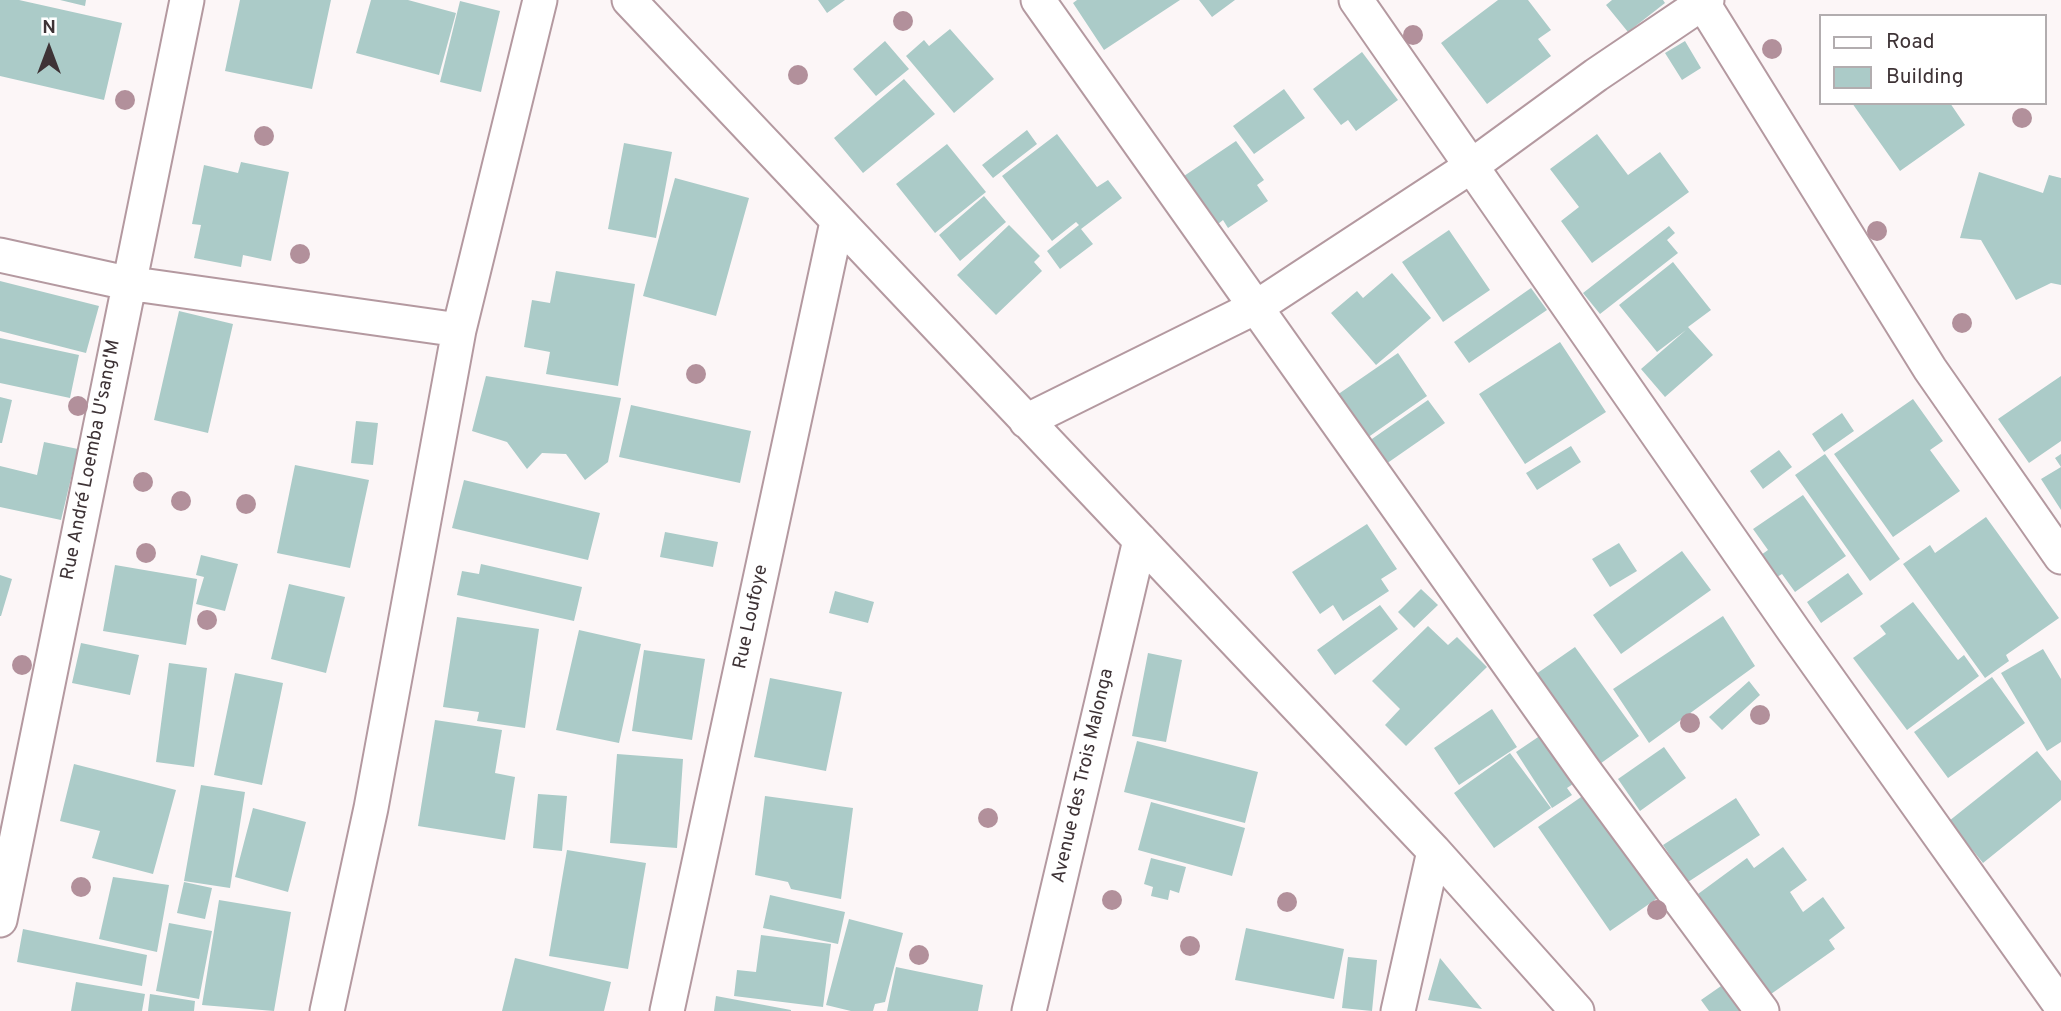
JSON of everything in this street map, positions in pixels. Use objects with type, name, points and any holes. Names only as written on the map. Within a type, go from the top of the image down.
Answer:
[{"type":"street","name":"Rue André Loemba U'sang'M","points":[[0,920],[127,283],[187,0]]},
{"type":"street","points":[[327,1011],[371,808],[459,330],[540,0]]},
{"type":"street","points":[[629,0],[1434,851],[1577,1011]]},
{"type":"street","points":[[1038,0],[1258,306],[1584,770],[1762,1011]]},
{"type":"street","points":[[1356,0],[1794,631],[2061,1006]]},
{"type":"street","points":[[1026,421],[1258,306],[1471,167],[1596,75],[1704,1],[1930,369],[2061,557]]},
{"type":"street","name":"Rue Loufoye","points":[[667,1011],[837,222]]},
{"type":"street","points":[[0,255],[127,283],[459,330]]},
{"type":"street","name":"Avenue des Trois Malonga","points":[[1029,1011],[1140,540]]},
{"type":"street","points":[[1398,1011],[1434,851]]},
{"type":"building","points":[[0,0],[19,0],[122,23],[104,100],[0,76]]},
{"type":"building","points":[[60,0],[86,0],[85,6]]},
{"type":"building","points":[[240,0],[331,0],[312,89],[225,71]]},
{"type":"building","points":[[371,0],[408,0],[456,13],[439,75],[356,53]]},
{"type":"building","points":[[818,0],[845,0],[827,13]]},
{"type":"building","points":[[1077,0],[1180,0],[1104,50],[1073,3]]},
{"type":"building","points":[[1199,0],[1235,0],[1212,17]]},
{"type":"building","points":[[1498,0],[1528,0],[1551,30],[1538,39],[1551,56],[1487,104],[1441,43]]},
{"type":"building","points":[[1612,0],[1663,0],[1665,3],[1628,32],[1606,5]]},
{"type":"building","points":[[460,1],[500,11],[481,92],[440,82]]},
{"type":"building","points":[[950,29],[994,79],[954,113],[906,56],[924,40],[929,46]]},
{"type":"building","points":[[885,41],[909,69],[876,96],[853,69]]},
{"type":"building","points":[[1685,41],[1701,68],[1682,80],[1665,53]]},
{"type":"building","points":[[1362,52],[1398,100],[1356,131],[1348,120],[1341,125],[1313,89]]},
{"type":"building","points":[[904,79],[935,114],[863,173],[834,138]]},
{"type":"building","points":[[1284,89],[1305,118],[1254,154],[1233,126]]},
{"type":"building","points":[[1853,105],[1951,105],[1965,125],[1900,171]]},
{"type":"building","points":[[1027,130],[1037,144],[993,178],[982,165]]},
{"type":"building","points":[[1057,134],[1097,187],[1108,180],[1122,198],[1081,229],[1093,244],[1060,269],[1047,251],[1079,225],[1076,222],[1052,241],[1002,176]]},
{"type":"building","points":[[1597,134],[1628,175],[1660,152],[1689,192],[1592,263],[1561,221],[1579,207],[1550,169]]},
{"type":"building","points":[[1236,141],[1264,180],[1257,185],[1268,201],[1228,228],[1223,220],[1218,224],[1184,176]]},
{"type":"building","points":[[624,143],[672,152],[656,238],[608,229]]},
{"type":"building","points":[[947,144],[986,192],[935,233],[896,184]]},
{"type":"building","points":[[241,162],[289,172],[271,261],[243,255],[241,267],[194,258],[201,225],[192,224],[204,165],[238,173]]},
{"type":"building","points":[[1979,172],[2043,193],[2049,175],[2061,178],[2061,285],[2051,283],[2016,300],[1981,240],[1960,238]]},
{"type":"building","points":[[675,178],[749,198],[716,316],[643,296]]},
{"type":"building","points":[[984,196],[1006,222],[960,261],[939,235]]},
{"type":"building","points":[[1009,225],[1040,256],[1034,262],[1042,271],[996,315],[957,275]]},
{"type":"building","points":[[1669,226],[1675,233],[1667,240],[1678,253],[1600,314],[1583,293]]},
{"type":"building","points":[[1449,230],[1490,290],[1443,322],[1402,262]]},
{"type":"building","points":[[1673,262],[1711,310],[1688,327],[1713,355],[1665,397],[1641,369],[1686,330],[1657,352],[1619,305]]},
{"type":"building","points":[[556,271],[635,284],[618,386],[546,374],[550,352],[524,347],[532,300],[550,303]]},
{"type":"building","points":[[1392,273],[1431,318],[1376,365],[1331,313],[1357,291],[1363,298]]},
{"type":"building","points":[[0,281],[99,306],[86,353],[0,331]]},
{"type":"building","points":[[1531,288],[1547,310],[1469,363],[1454,342]]},
{"type":"building","points":[[179,311],[233,324],[208,433],[154,420]]},
{"type":"building","points":[[0,338],[79,355],[70,398],[0,383]]},
{"type":"building","points":[[1560,342],[1606,412],[1525,464],[1479,394]]},
{"type":"building","points":[[1398,353],[1427,396],[1367,438],[1337,395]]},
{"type":"building","points":[[486,376],[621,398],[608,462],[585,480],[566,454],[542,453],[527,469],[507,442],[472,431]]},
{"type":"building","points":[[2061,376],[2061,441],[2029,463],[1998,419]]},
{"type":"building","points":[[0,397],[12,400],[2,443],[0,443]]},
{"type":"building","points":[[1913,399],[1943,441],[1930,450],[1960,491],[1893,537],[1834,454]]},
{"type":"building","points":[[1428,400],[1445,423],[1386,464],[1369,441]]},
{"type":"building","points":[[631,405],[751,431],[740,483],[619,457]]},
{"type":"building","points":[[1842,413],[1854,431],[1824,452],[1812,434]]},
{"type":"building","points":[[356,421],[378,423],[373,465],[351,463]]},
{"type":"building","points":[[44,442],[78,449],[61,520],[0,507],[0,466],[37,475]]},
{"type":"building","points":[[1571,446],[1581,462],[1537,490],[1526,473]]},
{"type":"building","points":[[1779,450],[1792,467],[1763,489],[1750,471]]},
{"type":"building","points":[[1825,454],[1900,559],[1870,581],[1795,475]]},
{"type":"building","points":[[2061,454],[2061,467],[2055,458]]},
{"type":"building","points":[[295,465],[369,480],[350,568],[277,553]]},
{"type":"building","points":[[2061,467],[2061,510],[2041,479]]},
{"type":"building","points":[[464,480],[600,513],[588,560],[452,528]]},
{"type":"building","points":[[1803,495],[1846,556],[1795,592],[1782,574],[1777,577],[1761,555],[1768,550],[1753,529]]},
{"type":"building","points":[[1986,517],[2059,618],[2006,655],[2009,661],[1985,678],[1903,564],[1930,545],[1935,553]]},
{"type":"building","points":[[1367,524],[1397,569],[1381,579],[1389,591],[1343,621],[1333,605],[1320,614],[1292,572]]},
{"type":"building","points":[[665,532],[718,542],[713,567],[660,557]]},
{"type":"building","points":[[1619,543],[1637,571],[1610,587],[1592,559]]},
{"type":"building","points":[[1682,551],[1711,590],[1621,654],[1593,615]]},
{"type":"building","points":[[201,555],[238,564],[225,611],[196,604],[204,577],[196,575]]},
{"type":"building","points":[[481,564],[582,587],[574,621],[457,595],[462,571],[479,574]]},
{"type":"building","points":[[115,565],[197,579],[186,645],[103,631]]},
{"type":"building","points":[[1848,573],[1863,594],[1821,623],[1807,602]]},
{"type":"building","points":[[0,575],[12,579],[1,616],[0,616]]},
{"type":"building","points":[[289,584],[345,597],[326,673],[271,659]]},
{"type":"building","points":[[1421,589],[1438,605],[1414,628],[1398,612]]},
{"type":"building","points":[[835,591],[874,602],[868,623],[829,613]]},
{"type":"building","points":[[1913,602],[1958,660],[1964,655],[1979,676],[1907,730],[1853,658],[1886,634],[1880,626]]},
{"type":"building","points":[[1380,605],[1398,629],[1335,675],[1317,650]]},
{"type":"building","points":[[1723,616],[1755,666],[1649,743],[1613,689]]},
{"type":"building","points":[[457,617],[539,629],[525,728],[477,721],[479,712],[443,707]]},
{"type":"building","points":[[1428,626],[1448,645],[1457,637],[1487,667],[1406,746],[1385,725],[1400,709],[1372,681]]},
{"type":"building","points":[[579,630],[641,644],[619,743],[556,730]]},
{"type":"building","points":[[81,643],[139,655],[130,695],[72,683]]},
{"type":"building","points":[[1575,647],[1639,736],[1590,771],[1526,681]]},
{"type":"building","points":[[2043,649],[2061,679],[2061,742],[2047,751],[2001,673]]},
{"type":"building","points":[[644,650],[705,659],[692,740],[632,731]]},
{"type":"building","points":[[1148,653],[1182,660],[1166,742],[1132,736]]},
{"type":"building","points":[[169,663],[207,668],[194,767],[156,762]]},
{"type":"building","points":[[235,673],[283,683],[262,785],[214,775]]},
{"type":"building","points":[[1992,677],[2025,723],[1948,778],[1914,732]]},
{"type":"building","points":[[770,678],[842,692],[826,771],[754,757]]},
{"type":"building","points":[[1749,681],[1760,695],[1722,730],[1709,717]]},
{"type":"building","points":[[1492,709],[1517,747],[1459,785],[1434,748]]},
{"type":"building","points":[[435,720],[502,730],[495,773],[515,777],[505,840],[418,826]]},
{"type":"building","points":[[1547,731],[1579,780],[1567,788],[1572,795],[1552,808],[1516,752]]},
{"type":"building","points":[[1137,741],[1258,772],[1245,823],[1124,792]]},
{"type":"building","points":[[1664,747],[1686,778],[1640,811],[1618,779]]},
{"type":"building","points":[[2037,751],[2061,781],[2061,800],[1983,863],[1949,821]]},
{"type":"building","points":[[1510,753],[1551,808],[1494,848],[1454,793]]},
{"type":"building","points":[[617,754],[683,759],[677,848],[610,843]]},
{"type":"building","points":[[74,764],[176,790],[153,874],[92,858],[100,831],[60,821]]},
{"type":"building","points":[[201,785],[245,792],[230,888],[184,881]]},
{"type":"building","points":[[1594,788],[1665,893],[1610,931],[1538,827]]},
{"type":"building","points":[[538,794],[567,796],[562,851],[533,848]]},
{"type":"building","points":[[765,796],[853,808],[841,899],[791,889],[788,882],[755,875]]},
{"type":"building","points":[[1736,798],[1760,835],[1688,882],[1663,845]]},
{"type":"building","points":[[1151,802],[1245,828],[1232,876],[1138,850]]},
{"type":"building","points":[[253,808],[306,822],[288,892],[235,877]]},
{"type":"building","points":[[1783,847],[1807,880],[1790,892],[1803,912],[1823,897],[1845,928],[1829,940],[1835,949],[1771,994],[1698,894],[1747,858],[1754,868]]},
{"type":"building","points":[[567,850],[646,863],[628,969],[549,956]]},
{"type":"building","points":[[1151,858],[1186,867],[1179,893],[1170,890],[1168,900],[1151,896],[1153,887],[1144,884]]},
{"type":"building","points":[[113,877],[169,885],[157,952],[99,939]]},
{"type":"building","points":[[184,882],[212,888],[205,919],[177,913]]},
{"type":"building","points":[[770,895],[845,912],[838,944],[763,928]]},
{"type":"building","points":[[219,900],[291,912],[274,1011],[202,1005]]},
{"type":"building","points":[[849,919],[903,933],[885,1002],[875,1004],[873,1011],[851,1011],[826,1005]]},
{"type":"building","points":[[169,923],[212,931],[199,999],[156,991]]},
{"type":"building","points":[[1246,928],[1344,949],[1334,999],[1235,980]]},
{"type":"building","points":[[23,929],[147,955],[142,986],[17,962]]},
{"type":"building","points":[[761,935],[831,944],[823,1007],[734,996],[737,970],[756,972]]},
{"type":"building","points":[[1348,957],[1377,960],[1372,1011],[1342,1008]]},
{"type":"building","points":[[515,958],[611,982],[604,1011],[502,1011]]},
{"type":"building","points":[[1440,958],[1482,1009],[1428,1000]]},
{"type":"building","points":[[896,967],[983,985],[978,1011],[887,1011]]},
{"type":"building","points":[[1734,977],[1754,1011],[1709,1011],[1701,1000]]},
{"type":"building","points":[[76,982],[145,994],[142,1011],[71,1011]]},
{"type":"building","points":[[150,994],[195,1001],[194,1011],[148,1011]]},
{"type":"building","points":[[716,996],[791,1010],[791,1011],[714,1011]]}]
